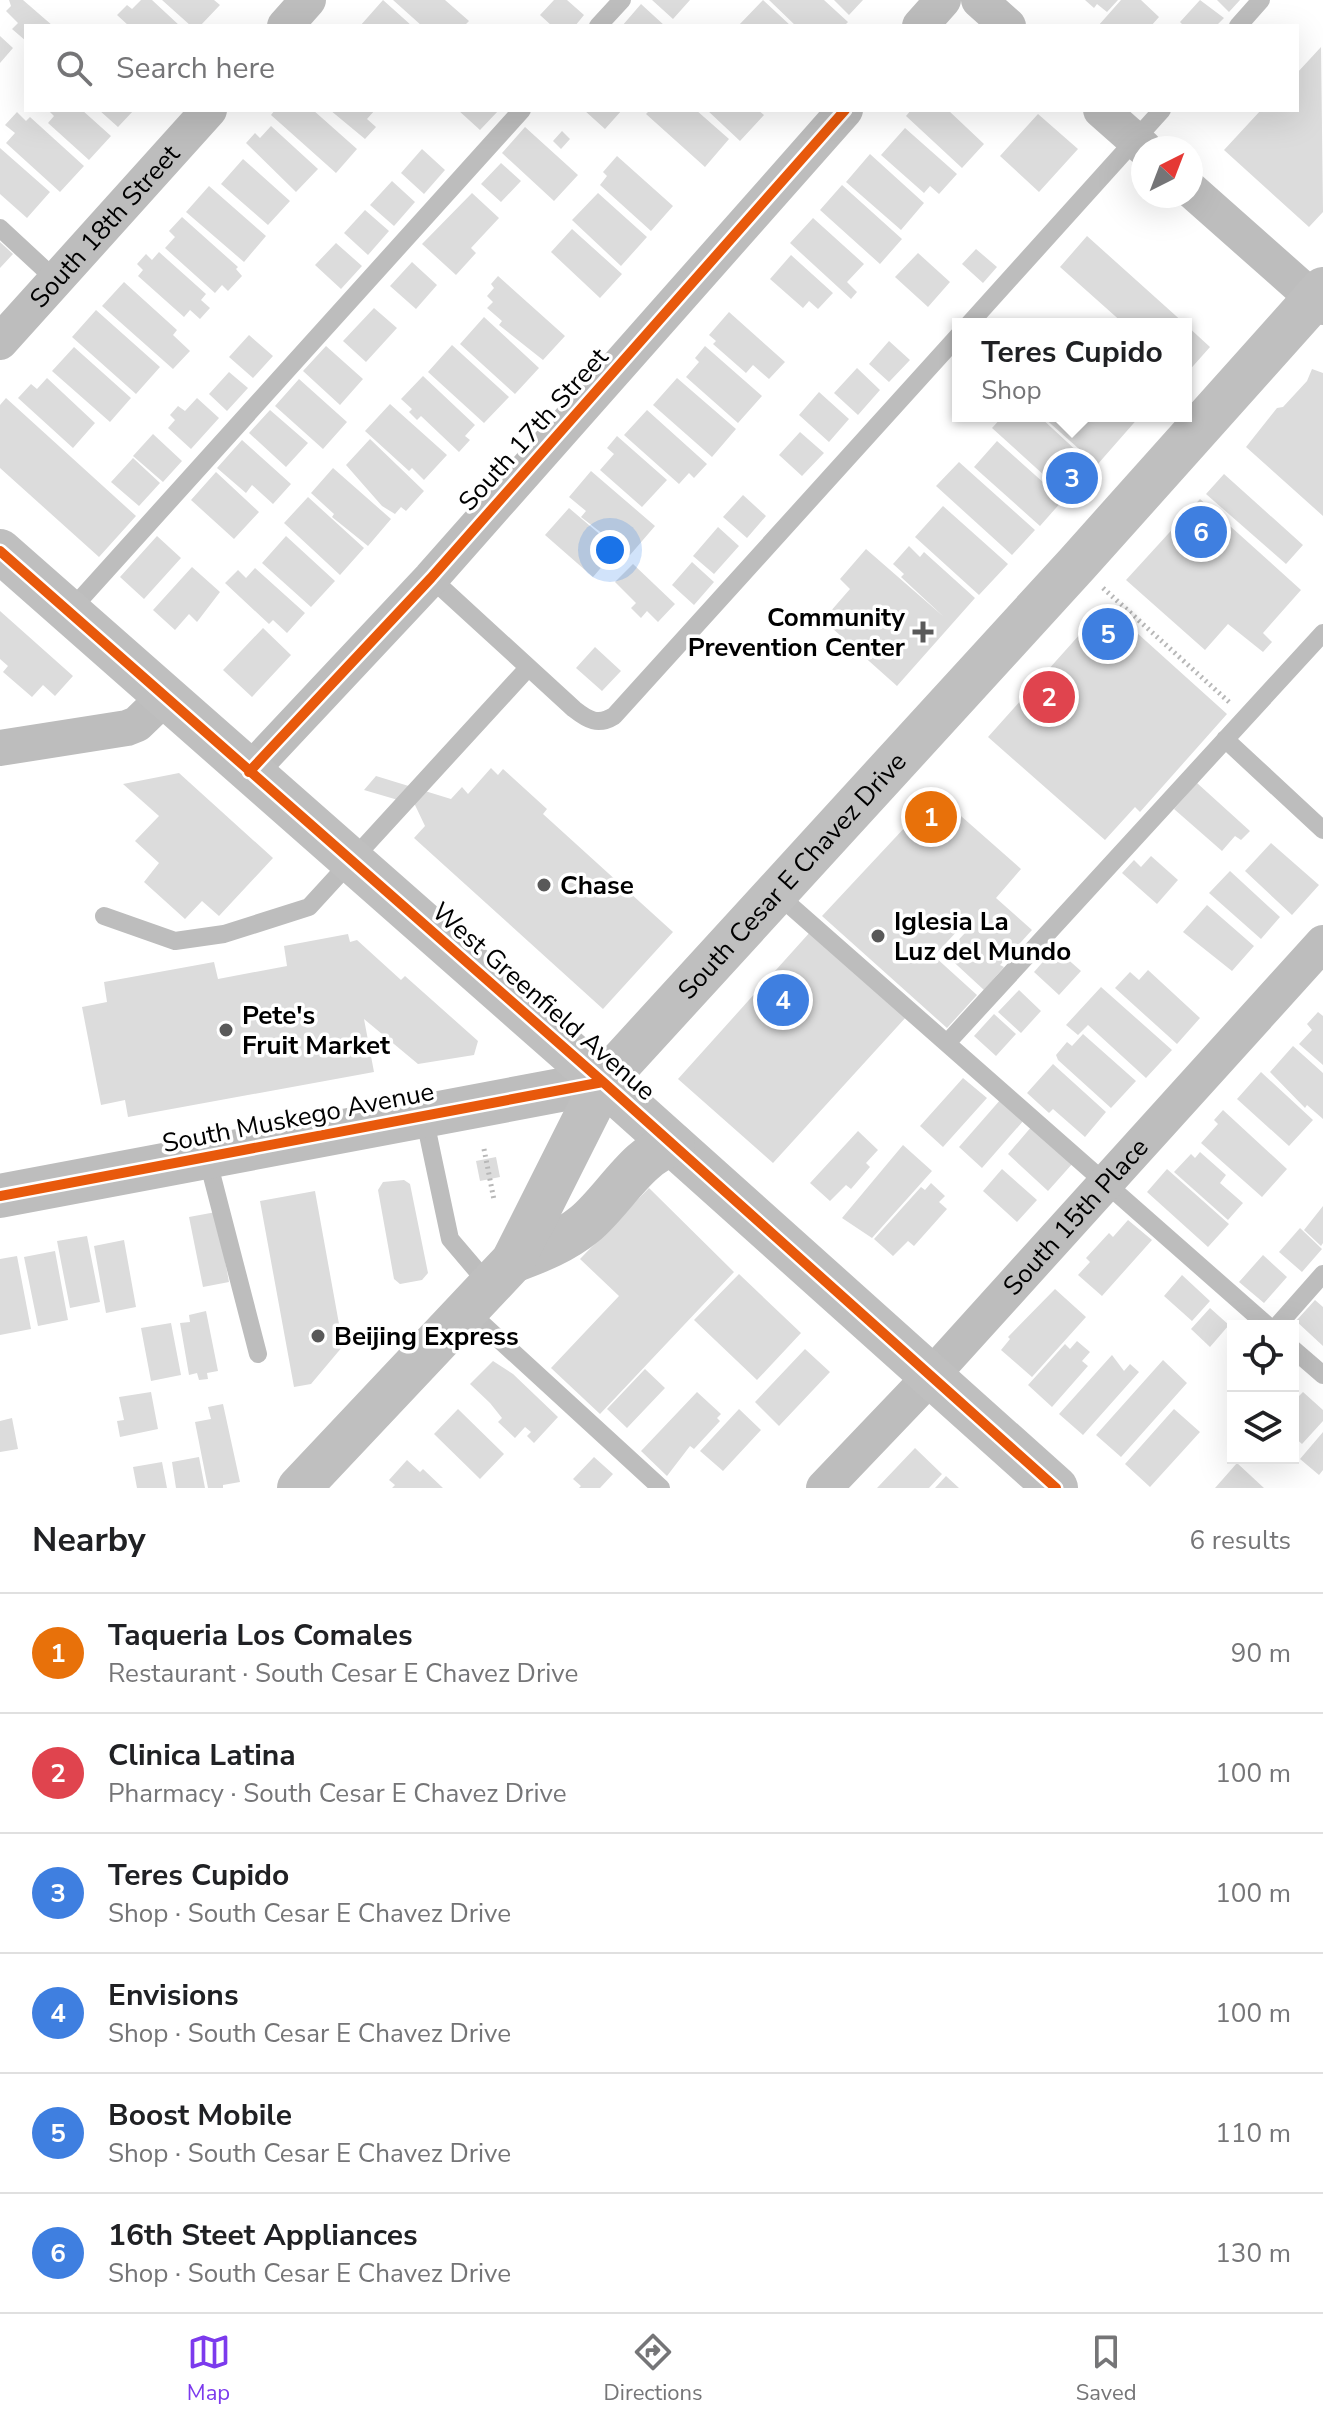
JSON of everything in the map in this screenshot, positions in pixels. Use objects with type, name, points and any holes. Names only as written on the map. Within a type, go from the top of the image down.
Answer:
[{"type":"main road","name":"South Cesar E Chavez Drive","points":[[299,1488],[490,1286],[603,1082],[1320,298]]},
{"type":"main road","name":"West Greenfield Avenue","points":[[0,551],[603,1082],[1056,1488]]},
{"type":"main road","points":[[490,1286],[554,1246],[608,1204],[650,1153],[673,1145]]},
{"type":"street","points":[[287,24],[308,0]]},
{"type":"street","points":[[922,24],[943,0]]},
{"type":"street","points":[[979,0],[1006,24]]},
{"type":"street","name":"South 18th Street","points":[[0,342],[207,112]]},
{"type":"street","name":"South 17th Street","points":[[249,772],[431,578],[843,112]]},
{"type":"street","points":[[1103,112],[1131,137]]},
{"type":"street","points":[[1203,200],[1320,298]]},
{"type":"street","points":[[0,748],[127,728],[137,724],[165,697]]},
{"type":"street","name":"South 15th Place","points":[[824,1488],[931,1376],[1323,943]]},
{"type":"street","name":"South Muskego Avenue","points":[[0,1196],[603,1082]]},
{"type":"lane","points":[[600,24],[622,0]]},
{"type":"lane","points":[[1240,24],[1261,0]]},
{"type":"lane","points":[[68,613],[520,112]]},
{"type":"lane","points":[[1144,136],[1161,112]]},
{"type":"lane","points":[[975,318],[1131,152]]},
{"type":"lane","points":[[0,228],[56,280]]},
{"type":"lane","points":[[431,578],[590,721],[605,721],[614,716],[952,343]]},
{"type":"lane","points":[[947,1043],[1323,633]]},
{"type":"lane","points":[[104,916],[175,941],[224,934],[309,907],[528,668]]},
{"type":"lane","points":[[1225,739],[1323,830]]},
{"type":"lane","points":[[776,893],[1261,1320]]},
{"type":"lane","points":[[424,1116],[450,1239],[661,1488]]},
{"type":"lane","points":[[207,1157],[258,1354]]},
{"type":"lane","points":[[1282,1320],[1323,1274]]},
{"type":"lane","points":[[1299,1354],[1323,1375]]},
{"type":"path","points":[[1099,584],[1246,716]]},
{"type":"path","points":[[484,1149],[494,1200]]},
{"type":"building","points":[[9,0],[23,0],[51,24],[24,24],[24,39],[12,29],[18,23],[6,11],[11,6]]},
{"type":"building","points":[[141,0],[152,0],[178,24],[127,24],[117,15],[127,5],[132,9]]},
{"type":"building","points":[[162,0],[214,0],[220,5],[202,24],[189,24]]},
{"type":"building","points":[[383,0],[410,24],[362,24]]},
{"type":"building","points":[[393,0],[445,0],[469,21],[466,24],[420,24]]},
{"type":"building","points":[[554,0],[567,0],[584,15],[577,24],[550,24],[540,15]]},
{"type":"building","points":[[652,0],[690,0],[673,19]]},
{"type":"building","points":[[763,0],[789,24],[740,24]]},
{"type":"building","points":[[769,0],[824,0],[848,22],[846,24],[794,24]]},
{"type":"building","points":[[834,0],[863,0],[849,15]]},
{"type":"building","points":[[1085,0],[1118,0],[1107,12],[1097,4],[1094,8]]},
{"type":"building","points":[[1121,0],[1141,0],[1159,17],[1153,24],[1100,24]]},
{"type":"building","points":[[1200,0],[1224,18],[1218,24],[1180,22]]},
{"type":"building","points":[[1217,0],[1240,0],[1229,12]]},
{"type":"building","points":[[641,4],[663,24],[624,24]]},
{"type":"building","points":[[0,36],[13,48],[0,63]]},
{"type":"building","points":[[1321,47],[1323,212],[1309,227],[1224,150],[1259,112],[1299,112],[1299,71]]},
{"type":"building","points":[[17,112],[26,121],[30,117],[84,166],[60,192],[6,143],[15,133],[5,125]]},
{"type":"building","points":[[50,112],[84,112],[111,136],[89,160],[48,123],[54,116]]},
{"type":"building","points":[[101,112],[132,112],[118,127]]},
{"type":"building","points":[[273,112],[315,112],[357,149],[336,173],[271,115]]},
{"type":"building","points":[[332,112],[373,112],[367,119],[376,127],[365,139]]},
{"type":"building","points":[[460,112],[497,112],[480,130]]},
{"type":"building","points":[[586,112],[620,112],[605,129]]},
{"type":"building","points":[[698,112],[729,139],[705,167],[646,114]]},
{"type":"building","points":[[709,112],[760,112],[764,115],[740,141]]},
{"type":"building","points":[[909,112],[950,112],[984,144],[962,168],[906,116]]},
{"type":"building","points":[[1038,114],[1078,149],[1039,192],[1000,156]]},
{"type":"building","points":[[271,126],[318,169],[296,192],[246,143],[255,133],[260,138]]},
{"type":"building","points":[[525,127],[578,175],[554,201],[502,153]]},
{"type":"building","points":[[905,128],[957,174],[939,194],[930,186],[924,193],[881,155]]},
{"type":"building","points":[[562,131],[570,139],[561,149],[553,141]]},
{"type":"building","points":[[0,148],[50,192],[27,218],[0,194]]},
{"type":"building","points":[[422,149],[445,170],[424,194],[401,173]]},
{"type":"building","points":[[870,154],[924,203],[901,230],[846,182]]},
{"type":"building","points":[[617,156],[673,206],[651,231],[600,185],[607,176],[603,172]]},
{"type":"building","points":[[243,159],[290,201],[268,225],[221,184]]},
{"type":"building","points":[[501,163],[521,181],[501,202],[481,184]]},
{"type":"building","points":[[392,181],[415,202],[394,226],[370,205]]},
{"type":"building","points":[[842,185],[902,239],[880,264],[820,210]]},
{"type":"building","points":[[209,186],[266,236],[244,262],[186,212]]},
{"type":"building","points":[[472,193],[499,218],[471,248],[476,253],[456,275],[422,244]]},
{"type":"building","points":[[598,193],[647,237],[621,266],[572,220]]},
{"type":"building","points":[[365,210],[389,231],[368,255],[344,233]]},
{"type":"building","points":[[182,217],[238,267],[236,269],[242,276],[228,291],[222,285],[215,293],[165,248],[175,237],[169,231]]},
{"type":"building","points":[[813,218],[864,264],[847,282],[857,292],[851,299],[790,243]]},
{"type":"building","points":[[572,229],[622,274],[600,298],[551,252]]},
{"type":"building","points":[[1087,236],[1178,318],[1117,318],[1060,267]]},
{"type":"building","points":[[0,242],[13,254],[0,268]]},
{"type":"building","points":[[336,243],[362,266],[341,289],[315,265]]},
{"type":"building","points":[[976,249],[997,267],[983,283],[962,264]]},
{"type":"building","points":[[159,252],[206,294],[201,300],[210,308],[200,319],[190,310],[184,317],[138,276],[143,270],[137,264],[146,254],[152,260]]},
{"type":"building","points":[[918,253],[950,282],[928,307],[895,277]]},
{"type":"building","points":[[791,255],[833,293],[818,309],[809,301],[803,308],[770,279]]},
{"type":"building","points":[[412,262],[437,285],[416,309],[390,286]]},
{"type":"building","points":[[498,276],[565,336],[543,360],[499,325],[502,321],[487,308],[493,302],[487,296],[494,288],[491,284]]},
{"type":"building","points":[[124,282],[177,330],[173,335],[190,351],[173,369],[102,306]]},
{"type":"building","points":[[374,308],[397,328],[366,362],[343,341]]},
{"type":"building","points":[[96,310],[160,367],[136,394],[72,337]]},
{"type":"building","points":[[729,312],[785,362],[769,379],[753,365],[746,373],[713,344],[716,341],[709,335]]},
{"type":"building","points":[[484,317],[539,368],[515,394],[460,344]]},
{"type":"building","points":[[1192,330],[1210,347],[1192,367]]},
{"type":"building","points":[[249,335],[273,356],[253,378],[229,357]]},
{"type":"building","points":[[889,341],[910,360],[889,382],[869,364]]},
{"type":"building","points":[[452,345],[509,397],[484,423],[428,372]]},
{"type":"building","points":[[326,346],[363,379],[340,405],[303,371]]},
{"type":"building","points":[[705,346],[762,396],[738,423],[686,377],[699,362],[695,358]]},
{"type":"building","points":[[74,347],[131,398],[110,422],[52,371]]},
{"type":"building","points":[[857,368],[880,390],[858,415],[834,393]]},
{"type":"building","points":[[1312,369],[1323,373],[1323,516],[1246,447],[1277,408],[1283,407],[1307,381]]},
{"type":"building","points":[[229,372],[248,388],[227,411],[209,394]]},
{"type":"building","points":[[423,376],[475,425],[465,436],[470,440],[459,452],[421,416],[417,420],[409,412],[412,409],[401,399]]},
{"type":"building","points":[[47,378],[95,423],[73,448],[18,398],[31,384],[37,389]]},
{"type":"building","points":[[677,378],[736,429],[712,457],[653,405]]},
{"type":"building","points":[[299,379],[347,422],[323,449],[275,406]]},
{"type":"building","points":[[819,392],[849,419],[829,442],[799,415]]},
{"type":"building","points":[[6,398],[136,516],[99,557],[0,468],[0,405]]},
{"type":"building","points":[[197,398],[219,418],[191,449],[168,428],[175,420],[170,415],[178,406],[185,411]]},
{"type":"building","points":[[390,404],[447,455],[424,480],[412,468],[409,471],[365,431]]},
{"type":"building","points":[[270,410],[308,443],[286,467],[249,433]]},
{"type":"building","points":[[647,410],[707,464],[694,478],[689,473],[679,484],[624,435]]},
{"type":"building","points":[[998,422],[1045,422],[1094,467],[1067,496],[992,428]]},
{"type":"building","points":[[1049,422],[1135,422],[1097,465]]},
{"type":"building","points":[[800,432],[824,453],[802,476],[779,455]]},
{"type":"building","points":[[153,434],[182,461],[163,482],[133,456]]},
{"type":"building","points":[[617,436],[667,480],[642,507],[600,470],[614,454],[607,448]]},
{"type":"building","points":[[370,439],[424,491],[406,511],[401,507],[395,514],[382,506],[346,465]]},
{"type":"building","points":[[242,440],[291,484],[273,504],[252,485],[246,493],[217,468]]},
{"type":"building","points":[[997,441],[1063,500],[1040,526],[974,467]]},
{"type":"building","points":[[133,458],[160,483],[139,506],[111,482]]},
{"type":"building","points":[[959,462],[1035,530],[1012,555],[936,486]]},
{"type":"building","points":[[333,468],[391,519],[368,546],[332,517],[334,514],[311,493]]},
{"type":"building","points":[[591,471],[655,526],[630,555],[581,517],[586,511],[569,497]]},
{"type":"building","points":[[216,472],[259,512],[234,539],[191,500]]},
{"type":"building","points":[[1224,474],[1303,545],[1286,564],[1206,494]]},
{"type":"building","points":[[743,495],[766,516],[747,538],[723,517]]},
{"type":"building","points":[[308,497],[364,548],[340,575],[284,523]]},
{"type":"building","points":[[1200,499],[1301,590],[1263,633],[1272,642],[1263,652],[1228,624],[1205,650],[1126,580]]},
{"type":"building","points":[[943,506],[1008,564],[979,595],[915,537]]},
{"type":"building","points":[[569,508],[617,549],[593,577],[545,535]]},
{"type":"building","points":[[718,527],[739,546],[714,574],[693,556]]},
{"type":"building","points":[[157,536],[181,558],[144,599],[120,577]]},
{"type":"building","points":[[286,536],[335,581],[311,607],[262,563]]},
{"type":"building","points":[[909,546],[920,557],[924,552],[975,598],[897,686],[823,620],[850,589],[840,579],[866,549],[944,617],[901,577],[904,574],[893,564]]},
{"type":"building","points":[[692,562],[714,582],[694,605],[672,585]]},
{"type":"building","points":[[633,564],[675,604],[658,622],[647,611],[641,618],[631,608],[636,603],[615,582]]},
{"type":"building","points":[[192,567],[220,592],[197,622],[189,614],[175,630],[153,610]]},
{"type":"building","points":[[255,568],[305,613],[287,633],[273,620],[269,624],[225,583],[238,570],[246,578]]},
{"type":"building","points":[[1106,605],[1227,714],[1140,812],[1135,807],[1105,840],[988,737]]},
{"type":"building","points":[[0,611],[73,676],[55,696],[43,685],[32,697],[3,672],[8,666],[0,659]]},
{"type":"building","points":[[263,628],[291,655],[252,697],[223,670]]},
{"type":"building","points":[[595,647],[621,671],[602,691],[576,668]]},
{"type":"building","name":"Chase","points":[[491,768],[498,775],[503,769],[547,809],[543,814],[673,932],[603,1009],[414,838],[425,826],[415,805],[364,790],[376,776],[451,799],[462,787],[468,794]]},
{"type":"building","points":[[179,773],[273,858],[219,916],[202,901],[185,919],[144,882],[159,863],[135,841],[159,816],[123,784]]},
{"type":"building","points":[[1197,783],[1250,831],[1241,840],[1235,836],[1222,851],[1174,809]]},
{"type":"building","points":[[936,794],[1021,869],[996,898],[1032,930],[1000,965],[1004,967],[984,990],[945,954],[965,933],[960,928],[934,956],[977,995],[947,1028],[822,916]]},
{"type":"building","points":[[1271,843],[1319,885],[1292,915],[1245,871]]},
{"type":"building","points":[[1151,856],[1178,880],[1157,904],[1122,873],[1134,860],[1141,867]]},
{"type":"building","points":[[1230,871],[1280,917],[1261,939],[1209,893]]},
{"type":"building","points":[[1207,905],[1254,946],[1232,971],[1183,932]]},
{"type":"building","points":[[811,931],[907,1016],[773,1163],[678,1079]]},
{"type":"building","name":"Pete's Fruit Market","points":[[348,934],[350,942],[357,940],[401,980],[405,976],[478,1041],[474,1055],[418,1064],[364,1019],[374,1072],[128,1117],[125,1100],[101,1105],[82,1007],[107,1002],[104,982],[214,962],[218,979],[287,966],[284,946]]},
{"type":"building","points":[[1055,948],[1081,971],[1059,995],[1034,972]]},
{"type":"building","points":[[1148,970],[1200,1018],[1177,1044],[1115,988],[1130,972],[1139,980]]},
{"type":"building","points":[[1101,987],[1172,1050],[1146,1078],[1088,1025],[1078,1035],[1066,1025]]},
{"type":"building","points":[[1019,990],[1041,1011],[1021,1033],[998,1012]]},
{"type":"building","points":[[1318,1012],[1323,1016],[1323,1065],[1299,1044],[1312,1030],[1307,1024]]},
{"type":"building","points":[[994,1014],[1016,1034],[996,1056],[974,1036]]},
{"type":"building","points":[[1083,1034],[1136,1081],[1111,1108],[1056,1055],[1067,1042],[1072,1046]]},
{"type":"building","points":[[1293,1046],[1323,1073],[1323,1119],[1307,1105],[1305,1108],[1270,1072]]},
{"type":"building","points":[[1053,1064],[1106,1112],[1085,1137],[1053,1109],[1049,1113],[1027,1093]]},
{"type":"building","points":[[1261,1072],[1313,1120],[1289,1146],[1237,1099]]},
{"type":"building","points":[[963,1078],[987,1098],[943,1147],[920,1126]]},
{"type":"building","points":[[1001,1099],[1024,1120],[982,1168],[959,1147]]},
{"type":"building","points":[[1223,1110],[1287,1169],[1262,1197],[1201,1143],[1218,1124],[1214,1120]]},
{"type":"building","points":[[1032,1126],[1073,1163],[1048,1191],[1008,1154]]},
{"type":"building","points":[[858,1131],[878,1150],[866,1163],[870,1167],[851,1189],[846,1185],[830,1201],[810,1183]]},
{"type":"building","points":[[903,1145],[932,1171],[872,1238],[842,1218]]},
{"type":"building","points":[[1200,1152],[1226,1175],[1220,1183],[1243,1203],[1228,1220],[1174,1172],[1191,1154],[1195,1158]]},
{"type":"building","points":[[496,1157],[500,1177],[480,1181],[476,1161]]},
{"type":"building","points":[[1002,1169],[1037,1200],[1017,1222],[983,1191]]},
{"type":"building","points":[[1167,1169],[1229,1224],[1208,1247],[1147,1192]]},
{"type":"building","points":[[404,1180],[410,1184],[428,1273],[422,1280],[400,1284],[394,1279],[378,1190],[383,1182]]},
{"type":"building","points":[[931,1183],[945,1196],[939,1202],[947,1209],[914,1246],[908,1241],[893,1256],[874,1239],[921,1187],[925,1190]]},
{"type":"building","points":[[649,1188],[734,1272],[600,1414],[551,1368],[619,1296],[580,1259]]},
{"type":"building","points":[[315,1191],[343,1346],[311,1384],[294,1387],[260,1201]]},
{"type":"building","points":[[1323,1206],[1323,1243],[1321,1246],[1304,1230]]},
{"type":"building","points":[[216,1212],[229,1282],[203,1287],[189,1217]]},
{"type":"building","points":[[1128,1220],[1152,1240],[1102,1296],[1078,1275],[1090,1262],[1086,1258],[1109,1233],[1113,1237]]},
{"type":"building","points":[[1300,1228],[1322,1249],[1302,1272],[1279,1252]]},
{"type":"building","points":[[87,1236],[100,1302],[70,1308],[57,1241]]},
{"type":"building","points":[[124,1240],[136,1307],[106,1313],[94,1246]]},
{"type":"building","points":[[55,1251],[68,1320],[38,1326],[24,1257]]},
{"type":"building","points":[[1263,1255],[1287,1277],[1264,1303],[1239,1282]]},
{"type":"building","points":[[17,1256],[31,1329],[0,1335],[0,1259]]},
{"type":"building","points":[[739,1274],[801,1333],[757,1380],[694,1320]]},
{"type":"building","points":[[1182,1275],[1210,1301],[1192,1321],[1164,1296]]},
{"type":"building","points":[[1055,1289],[1086,1317],[1032,1377],[1001,1350],[1010,1339],[1008,1337]]},
{"type":"building","points":[[1315,1300],[1323,1307],[1323,1346],[1299,1324],[1299,1320]]},
{"type":"building","points":[[1210,1308],[1227,1323],[1210,1347],[1191,1329]]},
{"type":"building","points":[[206,1311],[218,1371],[207,1373],[208,1379],[199,1380],[197,1373],[189,1375],[180,1323],[190,1322],[189,1315]]},
{"type":"building","points":[[171,1323],[181,1375],[151,1381],[141,1328]]},
{"type":"building","points":[[1077,1341],[1090,1352],[1082,1361],[1088,1366],[1052,1407],[1028,1385],[1065,1344],[1070,1349]]},
{"type":"building","points":[[805,1349],[830,1372],[779,1426],[755,1402]]},
{"type":"building","points":[[1112,1355],[1124,1371],[1130,1364],[1139,1372],[1083,1435],[1059,1414]]},
{"type":"building","points":[[1163,1360],[1187,1383],[1121,1457],[1096,1435]]},
{"type":"building","points":[[493,1361],[513,1374],[558,1417],[534,1443],[527,1436],[531,1432],[525,1427],[515,1438],[498,1422],[502,1418],[490,1403],[470,1384]]},
{"type":"building","points":[[645,1369],[665,1388],[627,1428],[607,1409]]},
{"type":"building","points":[[151,1392],[158,1429],[120,1437],[117,1421],[124,1420],[119,1397]]},
{"type":"building","points":[[697,1392],[721,1414],[717,1418],[720,1421],[694,1449],[690,1446],[667,1476],[641,1451]]},
{"type":"building","points":[[1303,1392],[1323,1410],[1323,1421],[1302,1444],[1299,1441],[1299,1396]]},
{"type":"building","points":[[223,1404],[240,1482],[223,1485],[223,1488],[208,1488],[195,1422],[211,1419],[208,1407]]},
{"type":"building","points":[[458,1409],[504,1454],[480,1479],[434,1434]]},
{"type":"building","points":[[739,1409],[761,1430],[723,1471],[700,1451]]},
{"type":"building","points":[[1174,1409],[1200,1432],[1150,1487],[1125,1464]]},
{"type":"building","points":[[12,1418],[18,1449],[0,1452],[0,1421]]},
{"type":"building","points":[[1323,1432],[1323,1470],[1319,1475],[1300,1459]]},
{"type":"building","points":[[915,1448],[942,1474],[929,1488],[877,1488]]},
{"type":"building","points":[[199,1457],[205,1488],[176,1488],[172,1462]]},
{"type":"building","points":[[594,1457],[613,1474],[600,1488],[579,1488],[581,1486],[573,1479]]},
{"type":"building","points":[[407,1460],[420,1472],[423,1469],[443,1488],[392,1488],[395,1485],[389,1480]]},
{"type":"building","points":[[162,1462],[167,1488],[137,1488],[133,1467]]},
{"type":"building","points":[[1238,1464],[1264,1488],[1215,1488]]},
{"type":"building","points":[[946,1476],[959,1488],[935,1488]]},
{"type":"cycle path","points":[[249,772],[431,578],[843,112]]},
{"type":"cycle path","points":[[0,551],[603,1082],[1056,1488]]},
{"type":"cycle path","points":[[0,1196],[603,1082]]},
{"type":"place","name":"Teres Cupido","points":[[1072,478]]},
{"type":"place","name":"16th Steet Appliances","points":[[1201,532]]},
{"type":"place","name":"Community Prevention Center","points":[[923,632]]},
{"type":"place","name":"Boost Mobile","points":[[1108,634]]},
{"type":"place","name":"Clinica Latina","points":[[1049,697]]},
{"type":"place","name":"Taqueria Los Comales","points":[[931,817]]},
{"type":"place","name":"Chase","points":[[544,885]]},
{"type":"place","name":"Iglesia La Luz del Mundo","points":[[878,936]]},
{"type":"place","name":"Envisions","points":[[783,1000]]},
{"type":"place","name":"Pete's Fruit Market","points":[[226,1030]]},
{"type":"place","name":"Beijing Express","points":[[318,1336]]}]
